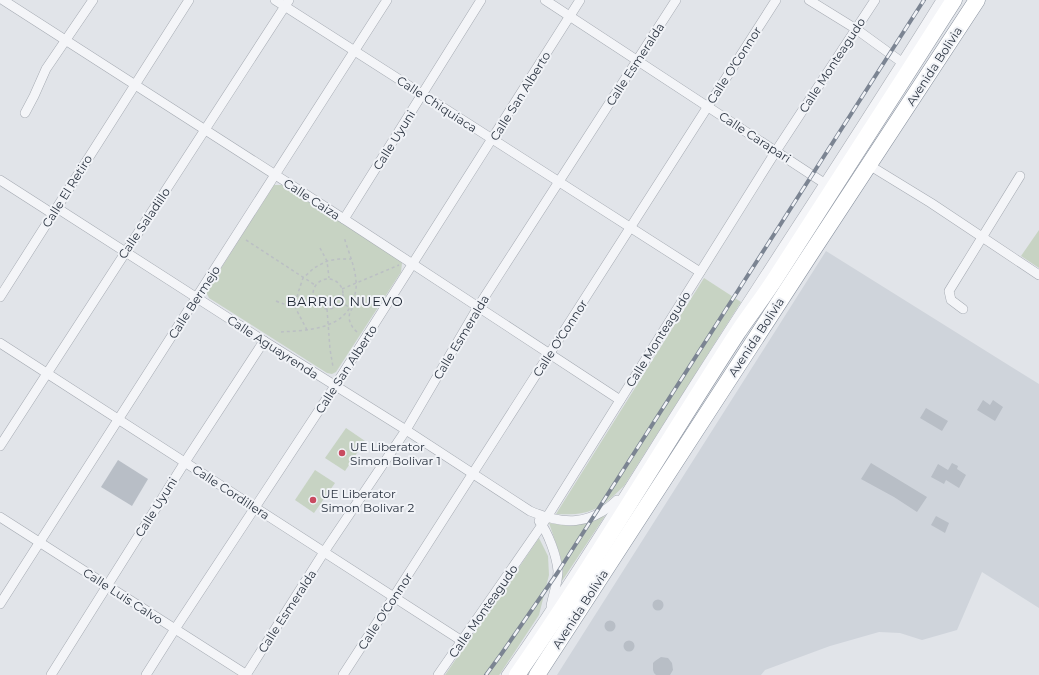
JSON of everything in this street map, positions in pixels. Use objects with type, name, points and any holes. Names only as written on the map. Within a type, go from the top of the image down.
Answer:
[{"type":"highway","name":"Avenida Bolivia","points":[[517,675],[543,638],[739,331],[784,265],[906,66],[954,0]]},
{"type":"highway","name":"Avenida Bolivia","points":[[537,675],[977,0]]},
{"type":"street","name":"Calle Caiza","points":[[3,0],[66,39],[134,85],[344,219],[620,400]]},
{"type":"street","points":[[25,113],[46,69],[93,0]]},
{"type":"street","points":[[134,85],[189,0]]},
{"type":"street","name":"Calle Chiquiaca","points":[[275,0],[287,3],[354,51],[700,272]]},
{"type":"street","name":"Calle Bermejo","points":[[0,604],[387,0]]},
{"type":"street","name":"Calle Uyuni","points":[[344,219],[481,0]]},
{"type":"street","name":"Calle Carapari","points":[[545,0],[824,182]]},
{"type":"street","name":"Calle San Alberto","points":[[146,675],[254,507],[335,386],[580,0]]},
{"type":"street","name":"Calle Esmeralda","points":[[246,675],[324,552],[406,430],[478,307],[676,0]]},
{"type":"street","name":"Calle O'Connor","points":[[343,675],[776,0]]},
{"type":"street","points":[[809,0],[856,29],[906,66]]},
{"type":"street","name":"Calle Monteagudo","points":[[438,675],[544,522],[776,151],[875,0]]},
{"type":"street","points":[[506,675],[549,614],[824,182],[906,66],[941,0]]},
{"type":"street","name":"Calle Saladillo","points":[[0,446],[287,3]]},
{"type":"street","name":"Calle El Retiro","points":[[0,297],[134,85]]},
{"type":"street","points":[[869,164],[1039,275]]},
{"type":"street","points":[[963,309],[950,300],[949,291],[1020,176]]},
{"type":"street","name":"Calle Aguayrenda","points":[[0,180],[125,251],[264,342],[406,430],[530,511],[544,522],[592,518],[609,508],[629,488]]},
{"type":"street","name":"Calle Uyuni","points":[[51,675],[185,462],[264,342]]},
{"type":"street","name":"Calle Cordillera","points":[[0,343],[393,598],[462,641]]},
{"type":"street","name":"Calle Luis Calvo","points":[[0,517],[246,675]]},
{"type":"street","points":[[543,638],[558,572],[554,550],[544,522]]},
{"type":"path","points":[[344,237],[356,282],[355,295],[349,318],[350,324],[357,332]]},
{"type":"path","points":[[246,240],[316,286]]},
{"type":"path","points":[[320,248],[327,261],[329,279]]},
{"type":"path","points":[[308,330],[295,307],[303,278],[314,268],[327,261],[351,259]]},
{"type":"path","points":[[342,289],[402,263]]},
{"type":"path","points":[[329,279],[337,282],[343,293],[340,302],[334,307],[327,309],[322,307],[313,296],[316,286],[322,281],[329,279]]},
{"type":"path","points":[[276,301],[286,306],[295,307],[308,304],[315,300]]},
{"type":"path","points":[[340,302],[351,309]]},
{"type":"path","points":[[281,332],[308,330],[328,325],[341,318],[357,304],[362,302],[374,305]]},
{"type":"path","points":[[327,309],[330,349],[334,367]]},
{"type":"shaded area","points":[[826,251],[1039,384],[1039,608],[982,572],[957,630],[922,640],[900,633],[879,632],[830,646],[765,670],[761,675],[557,675]]},
{"type":"green space","points":[[274,185],[283,185],[399,258],[402,263],[401,272],[336,372],[332,374],[327,373],[209,298],[206,292]]},
{"type":"green space","points":[[1039,230],[1039,268],[1021,256]]},
{"type":"green space","points":[[704,278],[741,302],[624,486],[601,505],[587,512],[578,514],[556,514]]},
{"type":"green space","points":[[346,428],[365,441],[345,471],[325,458]]},
{"type":"green space","points":[[315,470],[335,483],[314,513],[295,500]]},
{"type":"green space","points":[[605,516],[562,581],[561,558],[549,523],[570,526]]},
{"type":"green space","points":[[539,538],[548,556],[549,575],[539,615],[500,674],[445,675]]},
{"type":"building","points":[[983,400],[990,405],[993,400],[1003,407],[995,421],[977,410]]},
{"type":"building","points":[[926,408],[948,421],[942,431],[920,418]]},
{"type":"building","points":[[118,460],[148,479],[132,506],[101,487]]},
{"type":"building","points":[[871,463],[927,497],[917,512],[894,497],[861,479]]},
{"type":"building","points":[[952,463],[958,466],[957,469],[966,475],[959,488],[946,480],[944,484],[931,477],[938,464],[948,470]]},
{"type":"building","points":[[936,516],[949,523],[945,533],[931,525]]},
{"type":"building","points":[[656,600],[660,600],[662,601],[662,609],[656,610],[653,607],[653,603]]},
{"type":"building","points":[[608,621],[612,621],[614,622],[614,630],[608,631],[605,628],[605,624]]},
{"type":"building","points":[[627,641],[631,641],[633,642],[633,650],[627,651],[624,648],[624,644]]},
{"type":"building","points":[[661,657],[668,658],[672,663],[673,670],[670,675],[656,675],[654,673],[653,663]]},
{"type":"railway","points":[[486,675],[558,572],[924,0]]},
{"type":"place","name":"UE Liberator Simon Bolivar 1","points":[[342,453]]},
{"type":"place","name":"UE Liberator Simon Bolivar 2","points":[[313,500]]},
{"type":"district","name":"BARRIO NUEVO","points":[[345,301]]}]
